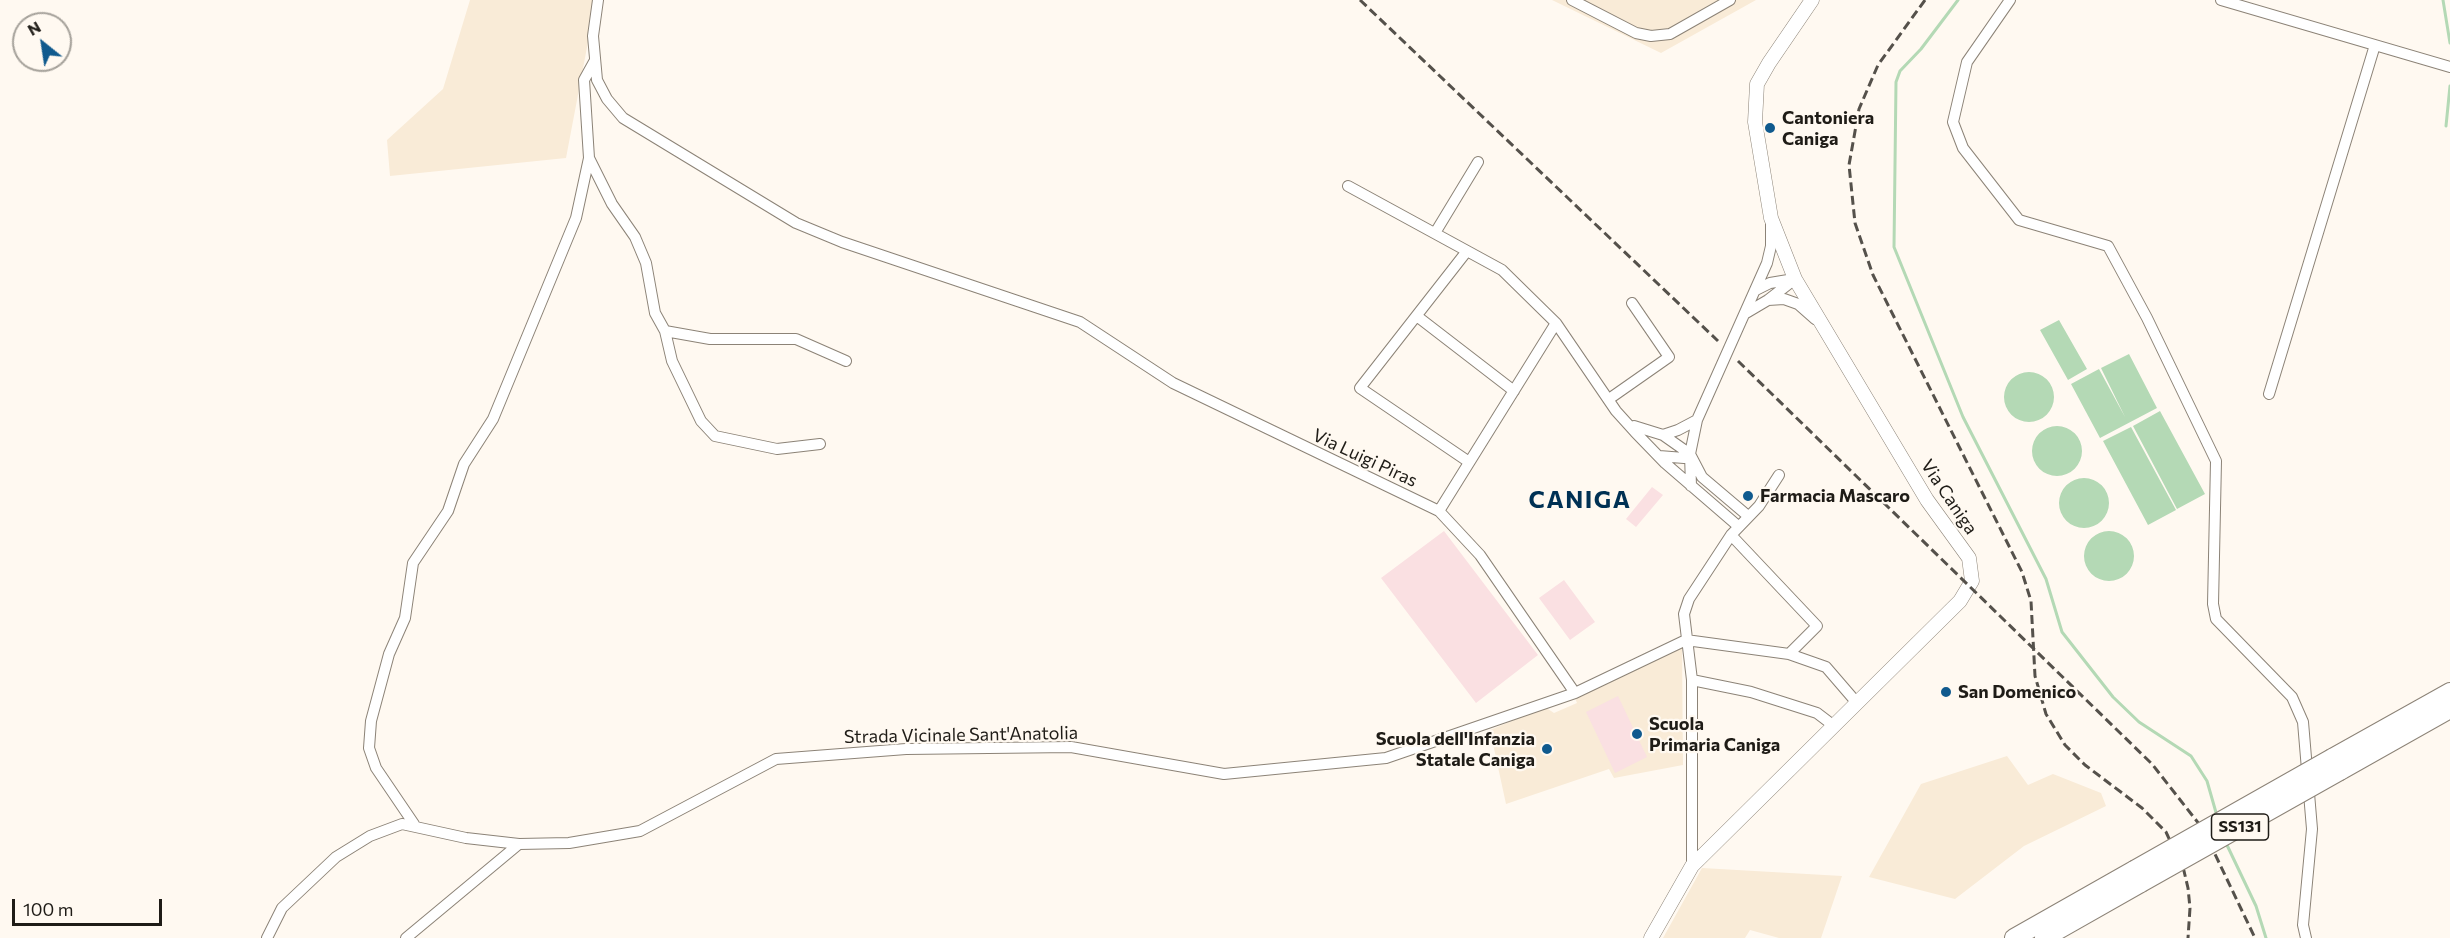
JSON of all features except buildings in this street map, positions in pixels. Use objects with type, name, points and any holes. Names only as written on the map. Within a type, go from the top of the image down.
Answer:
[{"type":"highway","name":"SS131","points":[[2014,938],[2138,876],[2336,764],[2450,692]]},
{"type":"highway","name":"SS131","points":[[2336,764],[2450,709]]},
{"type":"highway","name":"SS131","points":[[2044,938],[2138,876]]},
{"type":"street","points":[[414,824],[376,768],[369,748],[371,721],[389,654],[405,618],[413,563],[448,512],[464,464],[493,419],[576,218],[590,158],[584,80],[594,61],[593,36],[598,0]]},
{"type":"street","points":[[1572,0],[1636,33],[1651,36],[1670,34],[1730,0]]},
{"type":"street","name":"Via Caniga","points":[[1651,938],[1692,866],[1960,601],[1970,586],[1972,569],[1969,558],[1927,500],[1795,279],[1771,218],[1755,122],[1758,84],[1769,63],[1812,0]]},
{"type":"street","points":[[2010,0],[1967,62],[1953,122],[1963,148],[2019,220],[2108,246],[2147,318],[2216,461],[2213,604],[2216,619],[2292,697],[2304,722],[2312,829],[2303,926],[2306,938]]},
{"type":"street","points":[[2221,0],[2450,67]]},
{"type":"street","points":[[2269,394],[2375,45]]},
{"type":"street","name":"Via Luigi Piras","points":[[594,61],[597,80],[607,99],[623,118],[796,223],[842,242],[1080,322],[1173,383],[1439,511],[1480,555],[1575,693]]},
{"type":"street","points":[[590,158],[612,204],[634,237],[646,263],[655,313],[665,331],[672,361],[701,421],[715,436],[777,448],[820,444]]},
{"type":"street","points":[[1435,233],[1478,162]]},
{"type":"street","points":[[1348,186],[1502,270],[1556,323],[1628,424],[1735,531],[1817,626],[1789,654]]},
{"type":"street","points":[[1691,486],[1690,453],[1697,420],[1756,290],[1771,246],[1771,218]]},
{"type":"street","points":[[1467,251],[1418,317],[1360,388],[1469,462]]},
{"type":"street","points":[[1756,290],[1770,284],[1795,279]]},
{"type":"street","points":[[1746,313],[1768,300],[1795,279]]},
{"type":"street","points":[[1768,300],[1784,299],[1798,304],[1824,326]]},
{"type":"street","points":[[1609,399],[1669,357],[1632,303]]},
{"type":"street","points":[[1418,317],[1514,391]]},
{"type":"street","points":[[1439,511],[1556,323]]},
{"type":"street","points":[[665,331],[710,339],[796,339],[846,361]]},
{"type":"street","points":[[1628,424],[1652,434],[1663,435],[1697,420]]},
{"type":"street","points":[[1663,435],[1690,453],[1702,477],[1748,516]]},
{"type":"street","points":[[1659,456],[1684,458],[1690,453]]},
{"type":"street","points":[[1692,866],[1692,680],[1684,614],[1689,599],[1735,531],[1759,506],[1779,475]]},
{"type":"street","points":[[1686,640],[1789,654],[1826,667],[1857,703]]},
{"type":"street","name":"Strada Vicinale Sant'Anatolia","points":[[267,938],[282,908],[336,857],[370,836],[402,824],[414,824],[466,838],[519,844],[569,843],[640,831],[776,759],[906,749],[1071,747],[1197,771],[1247,773],[1386,758],[1575,693],[1686,640]]},
{"type":"street","points":[[1692,680],[1751,692],[1817,712],[1834,726]]},
{"type":"street","points":[[406,938],[519,844]]},
{"type":"shaded area","points":[[470,0],[596,0],[566,158],[390,176],[387,140],[443,89]]},
{"type":"shaded area","points":[[1552,0],[1756,0],[1661,53]]},
{"type":"shaded area","points":[[2059,320],[2087,369],[2068,380],[2040,330]]},
{"type":"shaded area","points":[[2129,354],[2157,408],[2100,438],[2071,384],[2099,369],[2125,417],[2101,368]]},
{"type":"shaded area","points":[[2029,372],[2047,379],[2054,397],[2047,415],[2029,422],[2011,415],[2004,397],[2011,379]]},
{"type":"shaded area","points":[[2160,411],[2205,494],[2177,509],[2133,426]]},
{"type":"shaded area","points":[[2057,426],[2075,433],[2082,451],[2075,469],[2057,476],[2039,469],[2032,451],[2039,433]]},
{"type":"shaded area","points":[[2131,427],[2176,510],[2148,525],[2103,441]]},
{"type":"shaded area","points":[[2084,478],[2102,485],[2109,503],[2102,521],[2084,528],[2066,521],[2059,503],[2066,485]]},
{"type":"shaded area","points":[[1652,487],[1663,495],[1636,527],[1626,519]]},
{"type":"shaded area","points":[[1444,531],[1538,655],[1476,703],[1381,578]]},
{"type":"shaded area","points":[[2109,531],[2127,538],[2134,556],[2127,574],[2109,581],[2091,574],[2084,556],[2091,538]]},
{"type":"shaded area","points":[[1564,580],[1595,622],[1570,640],[1539,598]]},
{"type":"shaded area","points":[[1682,647],[1683,765],[1614,778],[1609,769],[1506,804],[1490,730],[1545,707],[1554,713],[1577,703],[1575,698]]},
{"type":"shaded area","points":[[1618,696],[1647,757],[1615,773],[1586,712]]},
{"type":"shaded area","points":[[2007,756],[2028,785],[2053,774],[2101,793],[2106,806],[2024,846],[1955,899],[1869,877],[1921,784]]},
{"type":"shaded area","points":[[1702,868],[1842,876],[1821,938],[1779,938],[1750,930],[1745,938],[1663,938]]},
{"type":"waterway","points":[[1958,0],[1921,49],[1900,71],[1896,82],[1894,247],[1963,417],[2046,579],[2062,632],[2113,697],[2139,722],[2191,756],[2207,781],[2217,816]]},
{"type":"waterway","points":[[2443,0],[2450,43]]},
{"type":"waterway","points":[[2446,126],[2450,86]]},
{"type":"waterway","points":[[2226,843],[2256,906],[2266,938]]},
{"type":"railway","points":[[1360,0],[1718,341]]},
{"type":"railway","points":[[1925,0],[1878,65],[1859,109],[1849,165],[1855,223],[1873,275],[2022,572],[2031,601],[2035,676],[2046,714],[2065,745],[2085,765],[2142,808],[2166,832],[2184,871],[2188,888],[2190,908],[2188,938]]},
{"type":"railway","points":[[1738,361],[2152,764],[2203,829],[2255,938]]},
{"type":"place","name":"Cantoniera Caniga","points":[[1770,128]]},
{"type":"place","name":"Farmacia Mascaro","points":[[1748,496]]},
{"type":"place","name":"San Domenico","points":[[1946,692]]},
{"type":"place","name":"Scuola Primaria Caniga","points":[[1637,734]]},
{"type":"place","name":"Scuola dell'Infanzia Statale Caniga","points":[[1547,749]]},
{"type":"district","name":"CANIGA","points":[[1580,500]]}]
